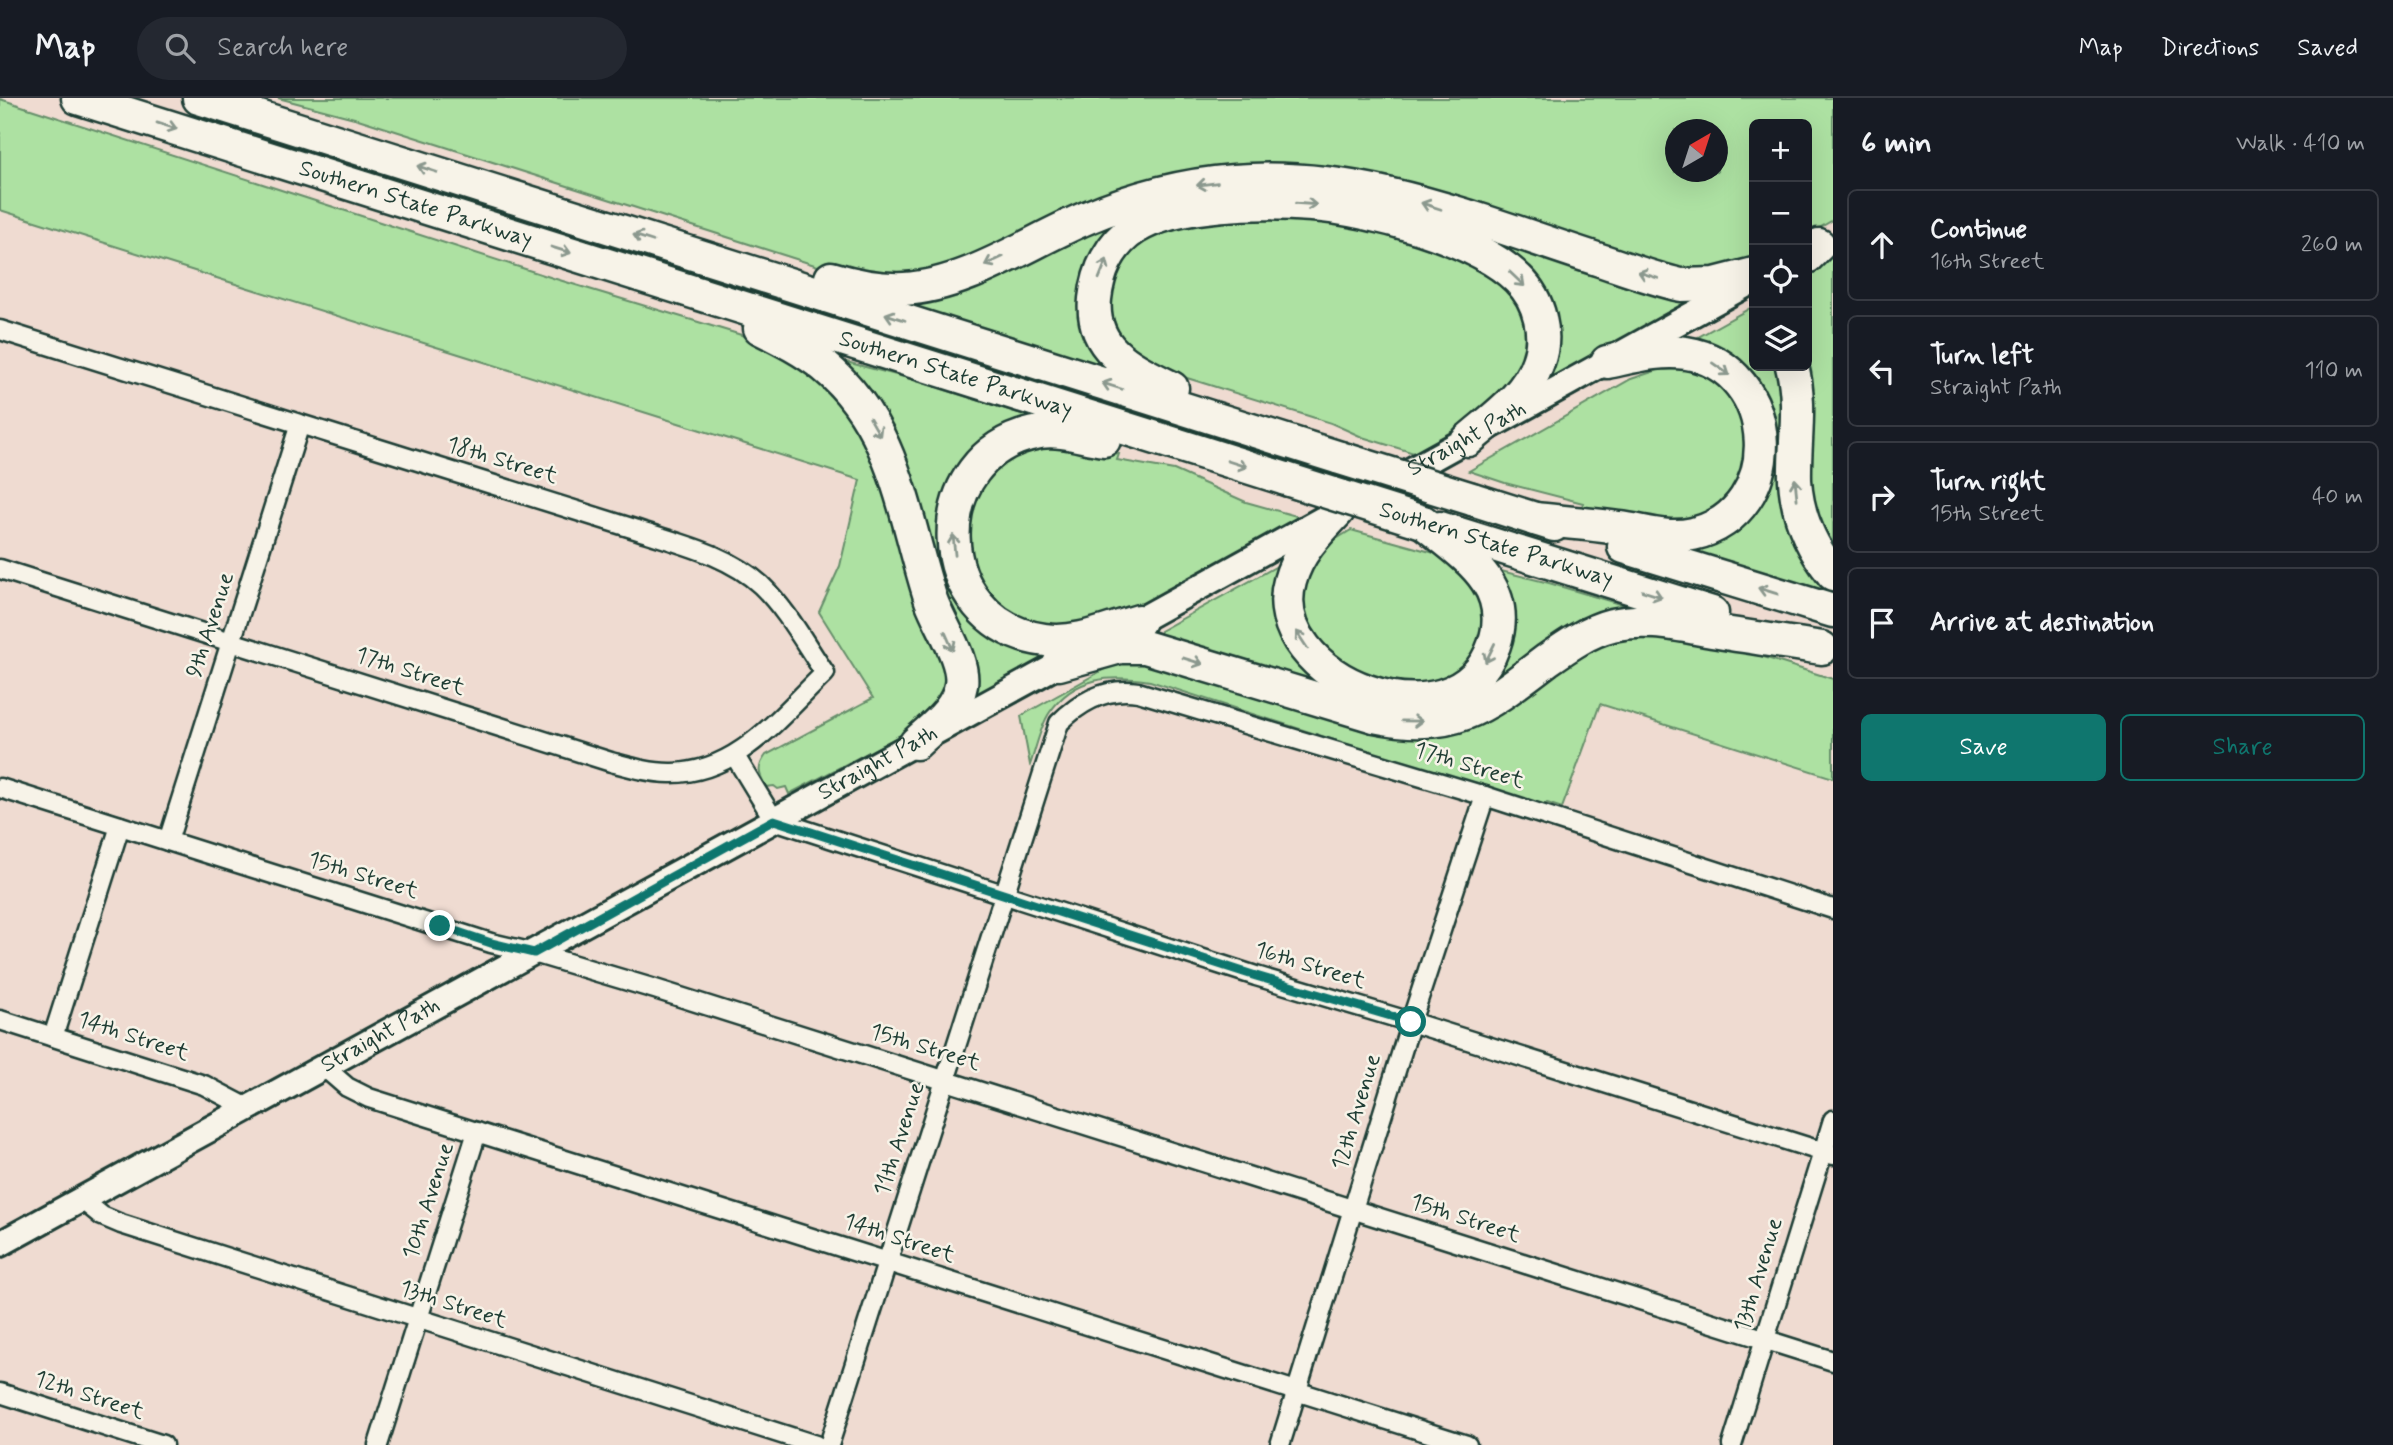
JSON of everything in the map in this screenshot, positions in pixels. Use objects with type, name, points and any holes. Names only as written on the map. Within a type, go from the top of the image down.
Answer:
[{"type":"highway","name":"Southern State Parkway","points":[[78,98],[1827,650]]},
{"type":"highway","name":"Southern State Parkway","points":[[199,98],[1833,611]]},
{"type":"highway","points":[[709,258],[858,285],[888,289],[915,288],[964,275],[1085,218],[1148,196],[1217,183],[1287,180],[1345,185],[1385,193],[1681,285],[1714,284],[1749,275]]},
{"type":"highway","points":[[1271,436],[1138,372],[1121,360],[1105,341],[1096,315],[1098,281],[1111,252],[1135,228],[1167,215],[1222,206],[1266,203],[1313,205],[1356,211],[1409,224],[1464,246],[1497,263],[1518,279],[1533,299],[1542,332],[1541,353],[1534,372],[1522,390],[1468,440]]},
{"type":"highway","points":[[687,289],[788,342],[823,366],[853,395],[880,436],[895,472],[931,599],[961,672],[960,689],[955,703],[916,743]]},
{"type":"highway","points":[[1535,519],[1623,528],[1659,537],[1691,535],[1715,525],[1732,513],[1752,487],[1761,452],[1760,427],[1750,400],[1727,372],[1707,359],[1686,353],[1657,353],[1607,362]]},
{"type":"highway","points":[[1793,371],[1797,400],[1797,500],[1808,534],[1833,574]]},
{"type":"highway","points":[[1139,621],[1080,638],[1057,641],[1033,638],[1001,624],[975,601],[960,571],[953,537],[957,505],[971,476],[993,452],[1032,434],[1065,432],[1098,439],[1189,448]]},
{"type":"highway","points":[[1338,511],[1312,539],[1293,569],[1287,594],[1290,617],[1300,639],[1326,669],[1361,689],[1399,699],[1436,697],[1466,683],[1492,652],[1497,630],[1497,607],[1486,578],[1472,562],[1423,522]]},
{"type":"highway","points":[[1059,664],[1119,647],[1145,647],[1374,716],[1408,722],[1442,720],[1477,709],[1579,638],[1598,629],[1623,623],[1674,623],[1827,650]]},
{"type":"main road","name":"Straight Path","points":[[0,1244],[1749,284]]},
{"type":"street","name":"18th Street","points":[[0,330],[699,550],[732,565],[758,583],[779,605],[825,673],[760,736],[735,756]]},
{"type":"street","name":"9th Avenue","points":[[168,841],[300,424]]},
{"type":"street","name":"17th Street","points":[[0,569],[631,767],[681,773],[708,768],[735,756]]},
{"type":"street","name":"17th Street","points":[[1088,700],[1121,689],[1138,692],[1485,796],[1833,909]]},
{"type":"street","name":"11th Avenue","points":[[830,1445],[1059,723],[1088,700]]},
{"type":"street","points":[[735,756],[774,820]]},
{"type":"street","name":"15th Street","points":[[0,788],[491,943],[534,953],[945,1080],[1833,1361]]},
{"type":"street","name":"12th Avenue","points":[[1280,1445],[1411,1022],[1485,796]]},
{"type":"street","name":"16th Street","points":[[774,820],[1256,976],[1828,1153]]},
{"type":"street","points":[[53,1037],[120,825]]},
{"type":"street","name":"14th Street","points":[[0,1020],[204,1085],[248,1108]]},
{"type":"street","name":"14th Street","points":[[324,1067],[341,1083],[362,1095],[1467,1445]]},
{"type":"street","name":"13th Avenue","points":[[1732,1445],[1764,1339],[1828,1153],[1833,1120]]},
{"type":"street","name":"10th Avenue","points":[[378,1445],[477,1132]]},
{"type":"street","name":"13th Street","points":[[81,1199],[102,1216],[121,1224],[816,1445]]},
{"type":"street","name":"12th Street","points":[[0,1393],[163,1445]]},
{"type":"green space","points":[[278,98],[1833,98],[1833,220],[1812,232],[1812,119],[1749,119],[1749,265],[1696,280],[1211,177],[929,277],[846,275],[358,119]]},
{"type":"green space","points":[[0,99],[556,279],[748,337],[800,363],[838,395],[869,435],[952,672],[936,717],[789,794],[786,787],[766,787],[760,775],[760,767],[766,755],[873,698],[819,612],[840,566],[860,480],[0,210]]},
{"type":"green space","points":[[1294,215],[1364,224],[1432,243],[1488,270],[1529,314],[1530,367],[1485,415],[1417,454],[1362,437],[1331,423],[1155,368],[1124,344],[1110,311],[1110,284],[1121,267],[1114,262],[1166,225]]},
{"type":"green space","points":[[1131,219],[1110,227],[1114,237],[1091,274],[1108,364],[1105,367],[1057,355],[900,305],[1079,231]]},
{"type":"green space","points":[[1455,224],[1696,297],[1535,388],[1550,339]]},
{"type":"green space","points":[[1833,257],[1833,565],[1803,495],[1805,371],[1812,371],[1812,269]]},
{"type":"green space","points":[[1749,309],[1749,371],[1782,371],[1831,589],[1830,596],[1677,550],[1726,530],[1766,420],[1684,345]]},
{"type":"green space","points":[[823,356],[904,377],[1047,422],[994,444],[942,555],[1052,653],[963,702],[929,572]]},
{"type":"green space","points":[[1680,362],[1729,389],[1747,421],[1745,485],[1706,525],[1581,512],[1583,503],[1469,471],[1631,379],[1658,370],[1677,369]]},
{"type":"green space","points":[[1062,440],[1119,454],[1117,460],[1174,470],[1246,502],[1300,517],[1100,628],[1066,635],[986,606],[964,566],[962,518],[983,475],[1026,447]]},
{"type":"green space","points":[[1351,530],[1438,554],[1467,571],[1491,629],[1454,685],[1377,689],[1300,627],[1296,580],[1320,549]]},
{"type":"green space","points":[[1295,556],[1281,574],[1342,692],[1161,637],[1160,631]]},
{"type":"green space","points":[[1493,569],[1653,614],[1493,693],[1482,681]]},
{"type":"green space","points":[[1618,633],[1697,636],[1833,679],[1833,778],[1600,704],[1562,808],[1547,803],[1543,807],[1150,681],[1108,679],[1082,685],[1071,691],[1050,712],[1030,765],[1021,716],[1128,656],[1376,730],[1530,687]]},
{"type":"route","points":[[440,926],[491,943],[534,953],[774,820],[1256,976],[1411,1022]]}]
